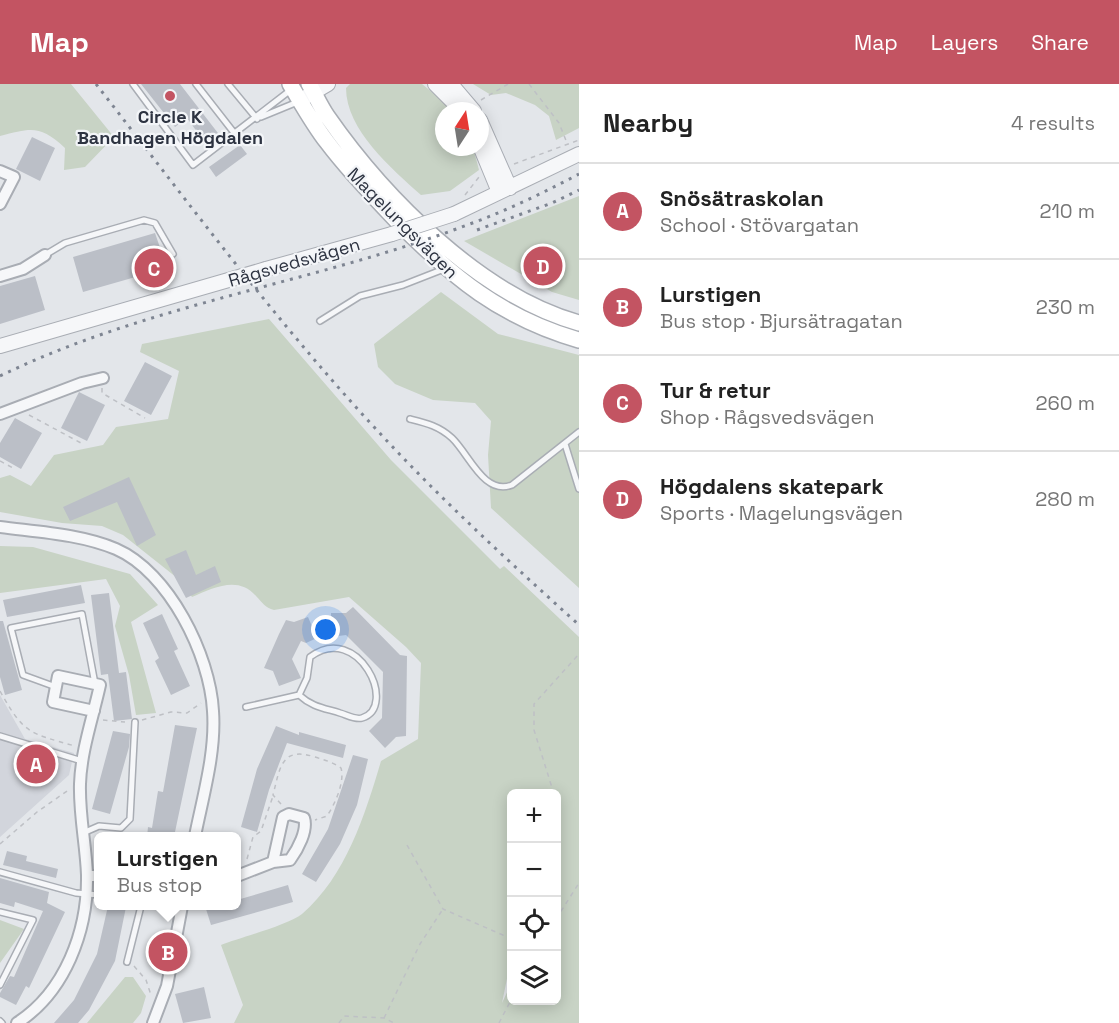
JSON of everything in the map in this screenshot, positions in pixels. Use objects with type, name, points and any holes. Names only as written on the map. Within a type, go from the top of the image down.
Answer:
[{"type":"main road","name":"Magelungsvägen","points":[[312,88],[329,118],[357,156],[452,252],[502,290],[537,308],[579,323]]},
{"type":"main road","name":"Magelungsvägen","points":[[296,89],[327,143],[360,182],[445,268],[509,313],[579,340]]},
{"type":"street","points":[[296,89],[328,84]]},
{"type":"street","points":[[435,84],[453,102]]},
{"type":"street","points":[[451,84],[472,102]]},
{"type":"street","points":[[489,149],[504,190]]},
{"type":"street","name":"Rågsvedsvägen","points":[[0,346],[392,234],[454,214],[579,154]]},
{"type":"street","points":[[487,156],[495,169]]},
{"type":"street","points":[[0,171],[14,177],[0,204]]},
{"type":"street","points":[[0,276],[23,269],[45,255]]},
{"type":"street","points":[[0,414],[82,383],[103,378]]},
{"type":"street","points":[[0,527],[89,540],[115,549],[141,566],[171,597],[199,653],[207,677],[214,712],[213,736],[196,832]]},
{"type":"street","points":[[17,1023],[43,1002],[69,962],[79,937],[86,893],[87,876],[81,834],[80,782],[82,761],[94,711],[100,685],[58,676],[52,702],[94,711]]},
{"type":"street","points":[[241,874],[273,862]]},
{"type":"street","points":[[87,876],[94,876]]},
{"type":"street","points":[[153,1023],[167,986],[181,910]]},
{"type":"lane","points":[[133,84],[193,165],[296,89]]},
{"type":"lane","points":[[196,84],[235,134]]},
{"type":"lane","points":[[228,84],[257,118]]},
{"type":"lane","points":[[257,118],[296,89]]},
{"type":"lane","points":[[45,255],[65,243],[144,220],[155,223],[173,254]]},
{"type":"lane","points":[[320,321],[360,296],[403,285],[445,268]]},
{"type":"lane","points":[[410,419],[435,425],[465,452],[483,477],[494,486],[503,489],[512,485],[579,432]]},
{"type":"lane","points":[[565,444],[579,489]]},
{"type":"lane","points":[[56,687],[23,675],[11,628],[82,614],[95,684]]},
{"type":"lane","points":[[334,648],[345,650],[356,657],[374,677],[376,690],[375,703],[371,711],[363,717],[354,718],[309,704],[299,695],[307,678],[310,657],[321,649],[334,648]]},
{"type":"lane","points":[[246,707],[299,695]]},
{"type":"lane","points":[[81,834],[99,826],[121,828],[130,819],[135,722]]},
{"type":"lane","points":[[0,736],[82,761]]},
{"type":"lane","points":[[0,872],[94,894]]},
{"type":"lane","points":[[127,962],[140,910]]},
{"type":"lane","points":[[0,912],[33,920],[0,985]]},
{"type":"path","points":[[483,102],[508,84]]},
{"type":"path","points":[[530,84],[559,123],[567,144]]},
{"type":"path","points":[[462,199],[481,176],[579,140]]},
{"type":"path","points":[[155,272],[160,291]]},
{"type":"path","points":[[103,378],[102,393],[145,418]]},
{"type":"path","points":[[21,406],[25,413],[81,442]]},
{"type":"path","points":[[0,461],[13,468]]},
{"type":"path","points":[[552,789],[534,730],[532,715],[534,704],[579,654]]},
{"type":"path","points":[[0,691],[11,711],[33,734],[77,747]]},
{"type":"path","points":[[171,712],[187,713],[202,702]]},
{"type":"path","points":[[247,861],[253,837],[261,831],[279,773],[287,757],[294,752],[335,764],[341,768],[343,774],[333,807],[327,816],[314,820]]},
{"type":"path","points":[[0,844],[37,812],[71,788]]},
{"type":"path","points":[[273,795],[281,804]]},
{"type":"path","points":[[407,845],[443,909],[507,937]]},
{"type":"path","points":[[561,912],[579,883]]},
{"type":"path","points":[[384,1018],[420,944],[443,909]]},
{"type":"path","points":[[127,962],[146,980],[152,999]]},
{"type":"path","points":[[499,1023],[508,1005]]},
{"type":"path","points":[[339,1023],[344,1016],[384,1018],[394,1023]]},
{"type":"shaded area","points":[[0,695],[25,739],[74,753],[69,775],[0,837]]},
{"type":"green space","points":[[0,84],[71,84],[114,137],[85,167],[64,170],[65,148],[49,135],[28,130],[0,136]]},
{"type":"green space","points":[[350,84],[422,84],[444,102],[435,102],[435,156],[475,156],[479,170],[450,191],[421,195],[385,161],[362,133],[348,104],[346,88]]},
{"type":"green space","points":[[473,84],[579,84],[579,128],[556,140],[549,116],[535,105],[506,93],[491,95]]},
{"type":"green space","points":[[579,196],[579,300],[552,292],[464,241]]},
{"type":"green space","points":[[441,292],[498,334],[579,355],[579,588],[491,508],[488,455],[491,421],[475,403],[433,400],[395,384],[378,367],[374,344]]},
{"type":"green space","points":[[269,319],[391,460],[500,569],[504,566],[579,637],[579,1023],[234,1023],[243,1005],[221,945],[275,927],[302,914],[331,882],[361,823],[381,761],[418,739],[421,663],[349,597],[274,610],[241,586],[225,585],[192,597],[181,581],[123,535],[102,526],[62,523],[0,512],[0,478],[10,475],[31,486],[54,455],[103,445],[116,427],[168,419],[179,371],[140,352],[142,344]]},
{"type":"green space","points":[[0,546],[33,547],[130,574],[158,605],[131,622],[156,713],[136,715],[129,675],[115,626],[120,606],[106,579],[0,593]]},
{"type":"green space","points":[[0,920],[24,929],[0,963]]},
{"type":"green space","points":[[125,977],[133,977],[146,996],[141,1013],[133,1023],[87,1023]]},
{"type":"building","name":"Circle K Bandhagen Högdalen","points":[[141,84],[180,84],[221,137],[208,147],[187,118],[175,127]]},
{"type":"building","points":[[32,137],[55,148],[40,181],[16,169]]},
{"type":"building","points":[[240,145],[247,154],[216,177],[209,167]]},
{"type":"building","points":[[155,233],[167,268],[83,292],[73,257]]},
{"type":"building","points":[[35,276],[45,310],[0,324],[0,286]]},
{"type":"building","points":[[145,362],[172,376],[151,415],[124,401]]},
{"type":"building","points":[[79,392],[105,405],[87,441],[61,428]]},
{"type":"building","points":[[15,418],[42,433],[21,469],[0,457],[0,443]]},
{"type":"building","points":[[129,477],[156,535],[137,546],[117,502],[70,521],[63,507]]},
{"type":"building","points":[[186,550],[196,575],[215,566],[221,582],[186,598],[165,559]]},
{"type":"building","points":[[81,585],[85,603],[7,617],[3,600]]},
{"type":"building","points":[[109,593],[119,673],[126,672],[132,719],[114,721],[108,674],[101,675],[91,595]]},
{"type":"building","points":[[353,607],[400,655],[407,656],[406,736],[396,737],[385,748],[369,731],[382,718],[383,672],[346,635],[331,637],[331,613],[346,613]]},
{"type":"building","points":[[162,614],[178,649],[174,651],[190,686],[171,695],[155,661],[159,658],[143,623]]},
{"type":"building","points":[[308,617],[317,638],[306,643],[301,641],[292,659],[301,678],[279,686],[273,671],[264,668],[286,620],[294,622]]},
{"type":"building","points":[[0,621],[3,621],[22,690],[5,695],[0,677]]},
{"type":"building","points":[[175,725],[197,728],[175,832],[148,832],[148,827],[152,828],[158,791],[163,792]]},
{"type":"building","points":[[276,726],[299,735],[299,732],[346,745],[343,758],[287,743],[269,790],[257,832],[241,827],[257,769]]},
{"type":"building","points":[[113,731],[130,734],[129,747],[110,814],[92,809]]},
{"type":"building","points":[[353,755],[368,759],[357,805],[340,844],[316,882],[302,874],[328,829]]},
{"type":"building","points":[[7,851],[27,856],[26,861],[58,869],[56,878],[3,865]]},
{"type":"building","points":[[0,878],[49,892],[47,903],[65,912],[29,988],[26,986],[16,1005],[0,997],[0,993],[10,976],[14,977],[43,911],[15,902],[14,907],[0,903]]},
{"type":"building","points":[[288,885],[293,902],[211,925],[206,910],[241,910],[241,899]]},
{"type":"building","points":[[107,910],[125,910],[115,961],[89,1010],[78,1023],[54,1023],[74,1000],[97,954]]},
{"type":"building","points":[[204,987],[211,1018],[183,1023],[175,994]]},
{"type":"railway","points":[[96,84],[238,267],[350,400],[435,490],[579,625]]},
{"type":"railway","points":[[0,376],[56,351],[114,330],[350,263],[467,225],[496,214],[579,174]]},
{"type":"railway","points":[[477,230],[552,203],[579,190]]},
{"type":"place","name":"Circle K Bandhagen Högdalen","points":[[170,96]]},
{"type":"place","name":"Högdalens skatepark","points":[[543,266]]},
{"type":"place","name":"Tur & retur","points":[[154,268]]},
{"type":"place","name":"Snösätraskolan","points":[[36,764]]},
{"type":"place","name":"Lurstigen","points":[[168,952]]}]
